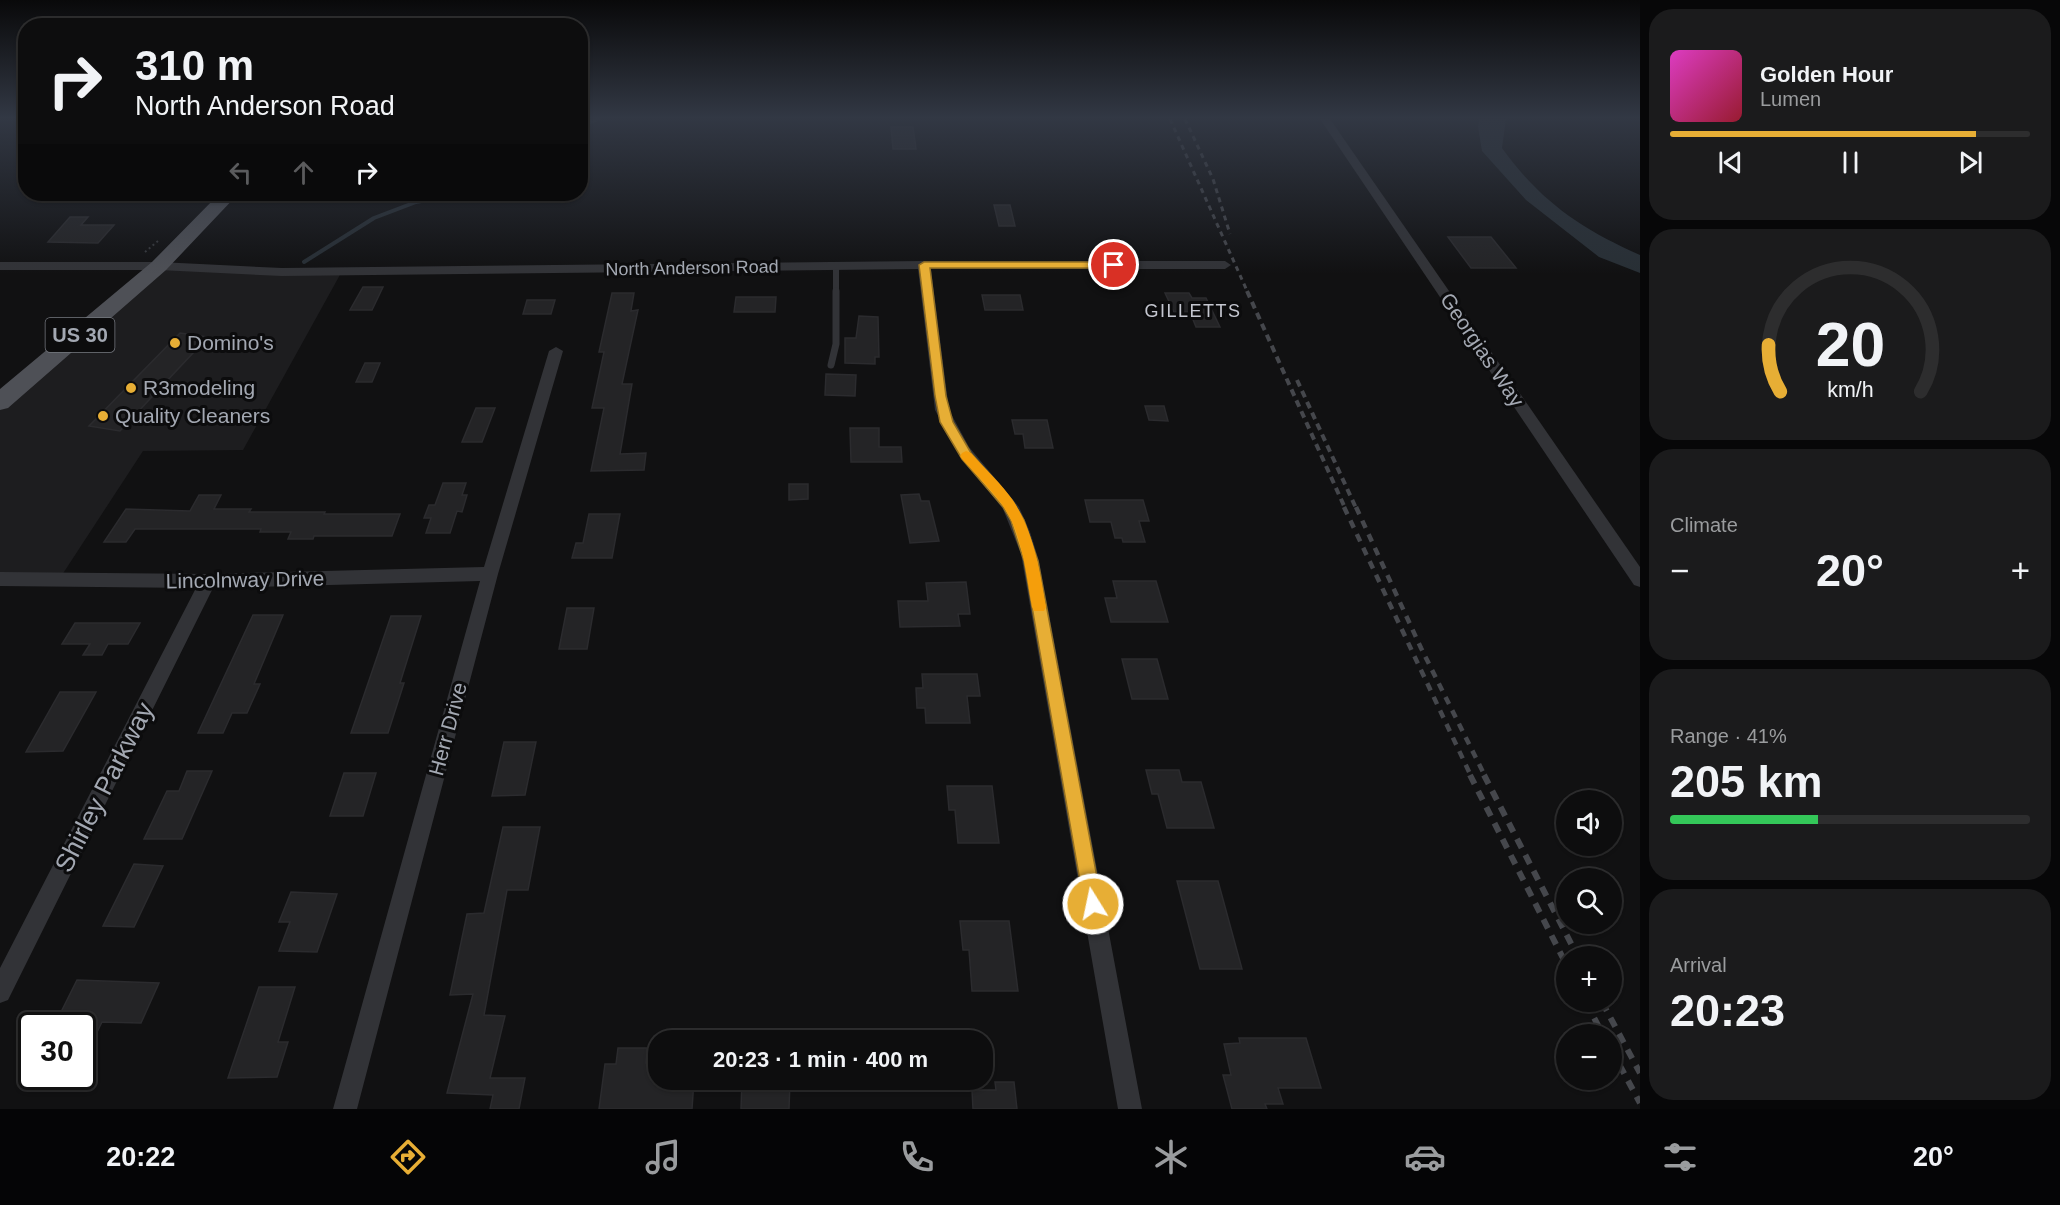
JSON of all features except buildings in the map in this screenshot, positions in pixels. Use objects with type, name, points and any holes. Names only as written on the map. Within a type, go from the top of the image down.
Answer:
[{"type":"main road","name":"US 30","points":[[0,402],[159,266],[223,201]]},
{"type":"street","name":"Georgias Way","points":[[1360,171],[1640,580]]},
{"type":"street","name":"North Anderson Road","points":[[0,266],[159,266],[282,272],[924,265],[1225,265]]},
{"type":"street","points":[[924,265],[941,403],[946,422],[966,456],[1008,503],[1018,520],[1031,561],[1130,1109]]},
{"type":"street","name":"Herr Drive","points":[[345,1109],[490,574],[556,351]]},
{"type":"street","name":"Lincolnway Drive","points":[[0,579],[208,581],[490,574]]},
{"type":"street","name":"Shirley Parkway","points":[[0,992],[208,581]]},
{"type":"lane","points":[[831,364],[836,344],[836,266]]},
{"type":"shaded area","points":[[1500,171],[1520,171],[1547,198],[1580,224],[1640,255],[1640,273],[1599,257],[1526,200]]},
{"type":"shaded area","points":[[159,268],[341,273],[243,450],[143,451],[62,575],[0,575],[0,405]]},
{"type":"waterway","points":[[304,262],[374,218],[422,201]]},
{"type":"railway","points":[[1193,171],[1248,293]]},
{"type":"railway","points":[[1209,171],[1230,234]]},
{"type":"railway","points":[[1247,291],[1345,508]]},
{"type":"railway","points":[[1297,380],[1356,508]]},
{"type":"railway","points":[[1344,507],[1471,776]]},
{"type":"railway","points":[[1356,507],[1421,648],[1485,776]]},
{"type":"railway","points":[[1470,775],[1557,946]]},
{"type":"railway","points":[[1484,775],[1572,946]]},
{"type":"railway","points":[[1591,1012],[1597,1024]]},
{"type":"railway","points":[[1607,1012],[1640,1073]]},
{"type":"railway","points":[[1622,1069],[1640,1103]]},
{"type":"slow traffic","points":[[966,456],[1008,503],[1018,520],[1031,561],[1039,607]]},
{"type":"place","name":"Domino's","points":[[175,343]]},
{"type":"place","name":"R3modeling","points":[[131,388]]},
{"type":"place","name":"Quality Cleaners","points":[[103,416]]},
{"type":"district","name":"GILLETTS","points":[[1193,311]]},
{"type":"route","points":[[1093,904],[1031,561],[1018,520],[1008,503],[966,456],[946,422],[940,396],[924,265],[1114,265]]}]
